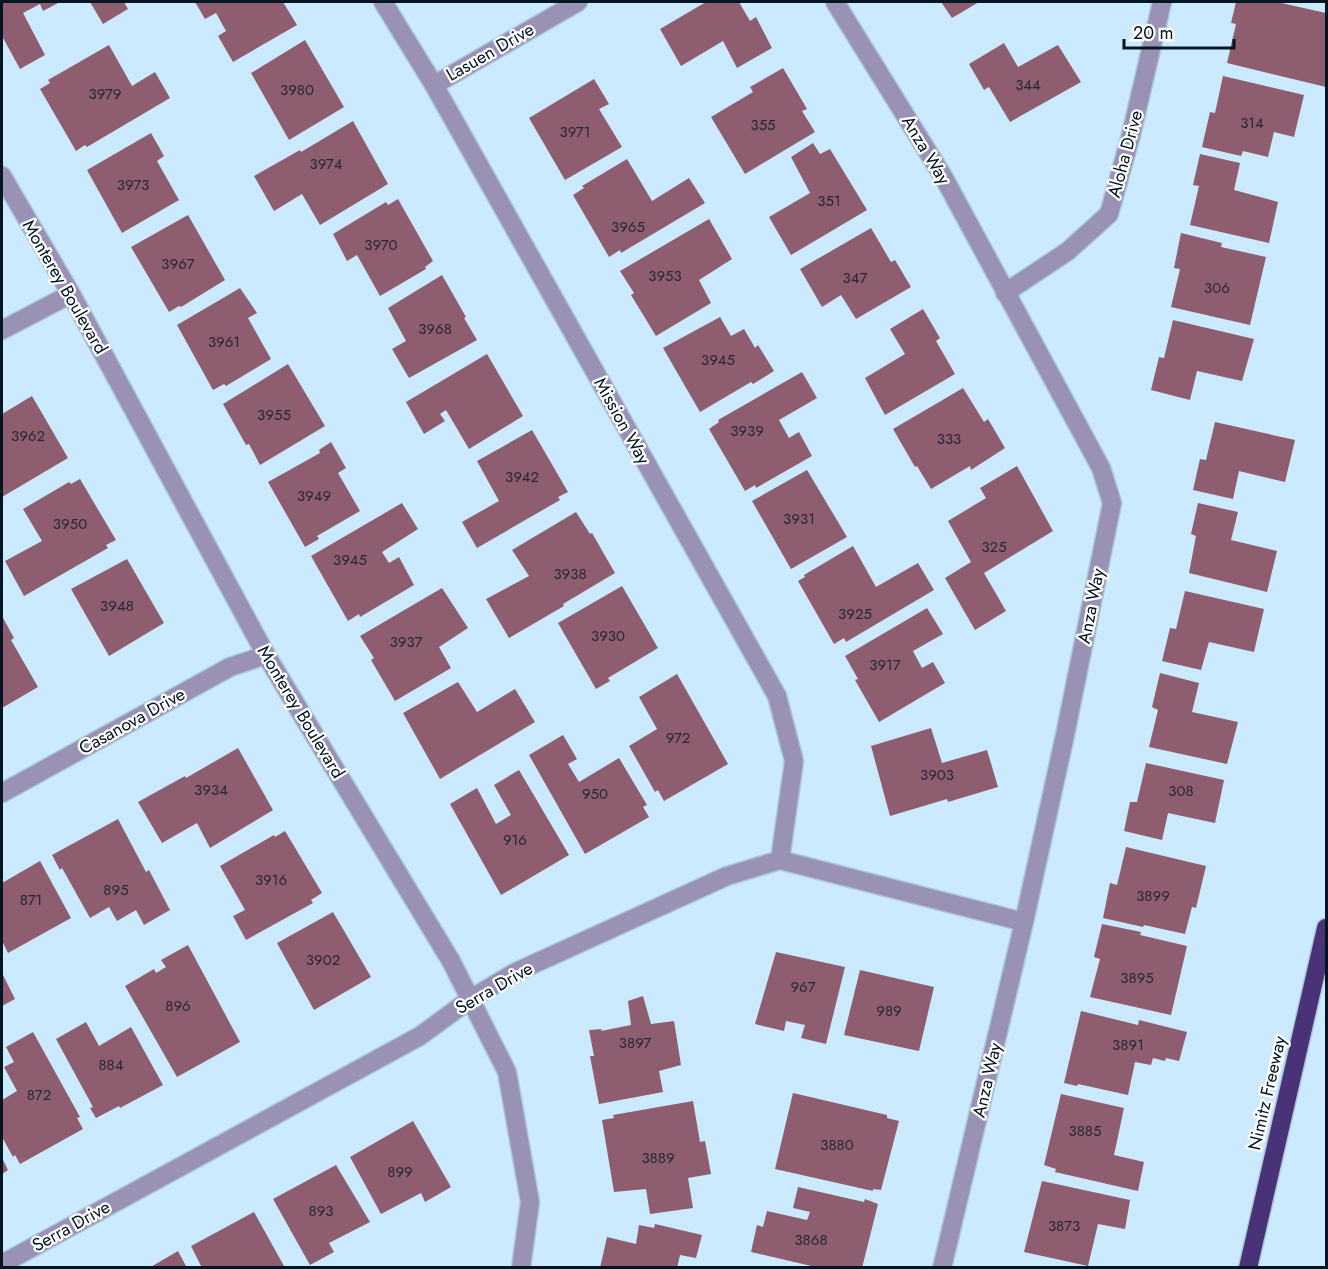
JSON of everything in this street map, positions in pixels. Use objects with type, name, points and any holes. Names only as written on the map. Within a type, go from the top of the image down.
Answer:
[{"type":"highway","name":"Nimitz Freeway","points":[[1248,1268],[1326,928]]},
{"type":"street","name":"Mission Way","points":[[383,2],[434,85],[777,696],[794,761],[780,860]]},
{"type":"street","name":"Lasuen Drive","points":[[434,85],[578,2]]},
{"type":"street","name":"Anza Way","points":[[835,2],[944,178],[1101,468],[1112,502],[1024,922],[942,1268]]},
{"type":"street","name":"Aloha Drive","points":[[1005,293],[1068,251],[1109,214],[1131,135],[1162,2]]},
{"type":"street","name":"Monterey Boulevard","points":[[2,176],[71,294],[266,655],[472,998],[507,1072],[530,1203],[520,1268]]},
{"type":"street","points":[[2,330],[71,294]]},
{"type":"street","name":"Casanova Drive","points":[[2,793],[230,667],[266,655]]},
{"type":"street","points":[[780,860],[1024,922]]},
{"type":"street","name":"Serra Drive","points":[[2,1264],[420,1036],[472,998],[516,972],[727,876],[780,860]]},
{"type":"building","points":[[2,2],[60,2],[43,11],[40,4],[23,13],[45,55],[20,69],[2,36]]},
{"type":"building","points":[[90,2],[124,2],[128,9],[103,24]]},
{"type":"building","points":[[195,2],[283,2],[297,25],[233,62],[218,36],[226,31],[216,13],[205,19]]},
{"type":"building","points":[[706,2],[739,2],[750,21],[756,17],[772,48],[737,68],[723,41],[681,66],[660,29]]},
{"type":"building","points":[[941,2],[979,2],[952,18]]},
{"type":"building","points":[[1236,2],[1277,2],[1326,13],[1326,87],[1227,63],[1236,24],[1231,23]]},
{"type":"building","points":[[305,40],[344,107],[289,140],[251,73]]},
{"type":"building","points":[[1004,43],[1018,67],[1058,45],[1081,82],[1010,122],[989,87],[984,90],[969,64]]},
{"type":"building","points":[[109,45],[132,86],[155,72],[170,98],[87,147],[85,145],[76,151],[40,89],[50,83],[48,80]]},
{"type":"building","points":[[783,68],[807,109],[802,111],[815,132],[745,174],[711,117],[753,92],[750,87]]},
{"type":"building","points":[[1223,76],[1304,95],[1294,137],[1274,132],[1268,157],[1243,151],[1241,156],[1202,147],[1210,112],[1215,113]]},
{"type":"building","points":[[594,79],[609,104],[599,109],[622,147],[565,180],[529,118]]},
{"type":"building","points":[[353,121],[388,184],[320,225],[302,194],[274,211],[254,176],[300,150],[301,152]]},
{"type":"building","points":[[151,133],[164,156],[157,161],[179,200],[122,233],[87,170]]},
{"type":"building","points":[[813,143],[820,154],[830,149],[867,210],[791,255],[769,217],[810,193],[791,157]]},
{"type":"building","points":[[1200,154],[1240,163],[1234,190],[1278,202],[1269,243],[1190,225],[1199,186],[1193,185]]},
{"type":"building","points":[[627,159],[652,201],[689,178],[705,203],[621,253],[620,250],[609,257],[573,195],[584,188],[582,186]]},
{"type":"building","points":[[398,199],[433,261],[425,267],[426,269],[380,296],[357,255],[347,261],[333,234],[386,202],[388,205]]},
{"type":"building","points":[[188,215],[225,280],[169,312],[131,247]]},
{"type":"building","points":[[709,219],[732,259],[699,280],[711,303],[656,336],[631,295],[634,293],[620,271]]},
{"type":"building","points":[[871,228],[891,262],[895,260],[911,287],[856,319],[841,295],[822,307],[800,269]]},
{"type":"building","points":[[1181,233],[1222,243],[1221,247],[1266,257],[1250,325],[1171,307],[1180,269],[1174,268]]},
{"type":"building","points":[[442,275],[477,340],[409,378],[392,349],[406,341],[388,308]]},
{"type":"building","points":[[240,288],[257,313],[248,318],[271,359],[226,386],[224,384],[213,390],[177,325]]},
{"type":"building","points":[[923,309],[940,338],[936,341],[955,374],[885,415],[865,378],[905,354],[890,329]]},
{"type":"building","points":[[720,317],[731,336],[744,329],[755,348],[758,345],[774,371],[700,412],[663,348]]},
{"type":"building","points":[[1173,320],[1254,339],[1242,381],[1197,371],[1190,400],[1151,390],[1159,357],[1164,358]]},
{"type":"building","points":[[487,354],[523,416],[469,449],[446,410],[440,414],[445,421],[424,434],[406,402]]},
{"type":"building","points":[[288,364],[325,426],[260,465],[223,404]]},
{"type":"building","points":[[802,372],[817,398],[779,420],[789,438],[799,432],[812,456],[756,488],[755,485],[745,491],[709,429],[719,422],[718,420]]},
{"type":"building","points":[[963,388],[984,422],[988,419],[1005,448],[971,470],[970,466],[931,489],[893,429]]},
{"type":"building","points":[[32,396],[68,458],[2,497],[2,414]]},
{"type":"building","points":[[1215,422],[1295,440],[1285,482],[1239,471],[1233,499],[1193,490],[1200,459],[1206,460]]},
{"type":"building","points":[[532,430],[568,492],[558,497],[560,500],[477,548],[462,522],[499,501],[477,461]]},
{"type":"building","points":[[331,442],[346,468],[338,473],[360,511],[317,536],[319,539],[305,547],[268,482],[320,453],[319,450]]},
{"type":"building","points":[[1017,466],[1053,531],[984,573],[1006,611],[975,630],[945,578],[971,562],[948,521],[986,498],[980,488]]},
{"type":"building","points":[[807,470],[847,537],[791,569],[752,501]]},
{"type":"building","points":[[80,479],[116,540],[106,545],[108,548],[24,596],[5,561],[42,541],[23,509],[69,482],[71,484]]},
{"type":"building","points":[[402,503],[418,529],[382,552],[389,563],[399,557],[414,585],[360,617],[359,614],[348,621],[311,556]]},
{"type":"building","points":[[1198,503],[1238,512],[1231,540],[1277,551],[1267,592],[1189,573],[1196,536],[1191,534]]},
{"type":"building","points":[[576,512],[590,534],[592,533],[615,573],[509,638],[486,599],[529,576],[512,550]]},
{"type":"building","points":[[853,546],[876,587],[918,563],[934,590],[846,642],[844,638],[834,644],[798,581],[805,577],[804,575]]},
{"type":"building","points":[[127,559],[164,623],[109,656],[71,589]]},
{"type":"building","points":[[622,586],[658,648],[608,678],[610,681],[596,689],[558,623]]},
{"type":"building","points":[[442,588],[468,628],[439,647],[451,668],[395,701],[371,660],[374,658],[360,636]]},
{"type":"building","points":[[1185,591],[1264,609],[1254,652],[1209,642],[1201,670],[1162,661],[1170,628],[1176,629]]},
{"type":"building","points":[[927,608],[943,634],[913,651],[922,668],[933,662],[945,683],[879,722],[855,680],[858,679],[845,656]]},
{"type":"building","points":[[2,616],[14,638],[11,640],[38,687],[2,708]]},
{"type":"building","points":[[1160,673],[1199,683],[1192,712],[1238,722],[1227,764],[1149,747],[1158,710],[1152,707]]},
{"type":"building","points":[[677,674],[728,764],[664,801],[658,790],[655,792],[629,746],[657,729],[639,697]]},
{"type":"building","points":[[458,682],[477,712],[515,689],[535,722],[440,779],[403,713]]},
{"type":"building","points":[[931,728],[942,763],[987,750],[998,787],[890,816],[871,746]]},
{"type":"building","points":[[563,735],[577,759],[568,764],[579,782],[619,758],[647,805],[643,807],[649,817],[585,854],[529,755]]},
{"type":"building","points":[[238,748],[273,810],[210,848],[197,823],[162,843],[138,802]]},
{"type":"building","points":[[1146,763],[1224,780],[1215,823],[1168,813],[1162,840],[1124,831],[1130,802],[1137,802]]},
{"type":"building","points":[[519,770],[569,855],[501,895],[450,804],[477,788],[496,824],[511,815],[494,785]]},
{"type":"building","points":[[118,819],[146,872],[149,870],[170,910],[144,925],[136,910],[117,921],[109,907],[90,918],[62,868],[60,870],[52,855]]},
{"type":"building","points":[[285,831],[322,893],[311,900],[313,903],[246,940],[233,916],[245,910],[220,866]]},
{"type":"building","points":[[1126,847],[1206,866],[1196,908],[1192,907],[1185,934],[1103,918],[1110,883],[1117,885]]},
{"type":"building","points":[[40,861],[71,918],[8,953],[2,941],[2,883]]},
{"type":"building","points":[[333,912],[371,977],[314,1010],[277,943]]},
{"type":"building","points":[[1102,924],[1141,932],[1140,935],[1187,946],[1171,1015],[1090,997],[1100,959],[1094,957]]},
{"type":"building","points":[[188,945],[240,1042],[177,1077],[125,986],[154,969],[156,973],[166,967],[161,960]]},
{"type":"building","points":[[776,952],[845,967],[826,1044],[801,1038],[805,1025],[786,1021],[784,1031],[755,1024]]},
{"type":"building","points":[[860,970],[934,987],[919,1051],[844,1035]]},
{"type":"building","points":[[2,973],[15,999],[2,1006]]},
{"type":"building","points":[[643,996],[651,1024],[674,1021],[681,1065],[659,1071],[663,1092],[599,1104],[590,1056],[594,1056],[589,1030],[602,1029],[601,1031],[631,1025],[628,1001]]},
{"type":"building","points":[[1081,1011],[1138,1025],[1139,1020],[1187,1032],[1179,1061],[1153,1058],[1151,1065],[1135,1062],[1128,1095],[1064,1083]]},
{"type":"building","points":[[86,1022],[99,1046],[131,1027],[163,1085],[96,1118],[90,1108],[93,1107],[56,1039]]},
{"type":"building","points":[[33,1032],[80,1117],[77,1118],[83,1129],[20,1164],[15,1155],[13,1157],[2,1137],[2,1100],[17,1091],[4,1067],[14,1062],[6,1047]]},
{"type":"building","points":[[793,1093],[887,1115],[887,1118],[899,1121],[881,1190],[873,1189],[873,1191],[775,1169]]},
{"type":"building","points":[[1061,1094],[1124,1108],[1114,1155],[1144,1162],[1138,1191],[1055,1172],[1056,1169],[1044,1165]]},
{"type":"building","points":[[693,1101],[700,1142],[705,1141],[711,1174],[688,1178],[693,1208],[650,1214],[646,1189],[614,1192],[602,1120],[614,1118],[613,1115]]},
{"type":"building","points":[[413,1121],[451,1187],[425,1202],[421,1193],[381,1214],[350,1157]]},
{"type":"building","points":[[2,1158],[8,1170],[2,1174]]},
{"type":"building","points":[[336,1165],[370,1222],[329,1243],[334,1252],[310,1265],[273,1199]]},
{"type":"building","points":[[1042,1181],[1130,1200],[1125,1229],[1098,1224],[1088,1266],[1024,1252]]},
{"type":"building","points":[[798,1187],[864,1202],[865,1199],[878,1204],[862,1268],[820,1268],[751,1252],[757,1225],[763,1227],[767,1211],[807,1220],[810,1212],[793,1208]]},
{"type":"building","points":[[254,1212],[284,1266],[202,1268],[191,1246]]},
{"type":"building","points":[[655,1224],[702,1235],[696,1258],[680,1255],[677,1268],[600,1268],[607,1237],[636,1244],[639,1225],[654,1228]]},
{"type":"building","points":[[178,1251],[187,1268],[149,1268]]}]
